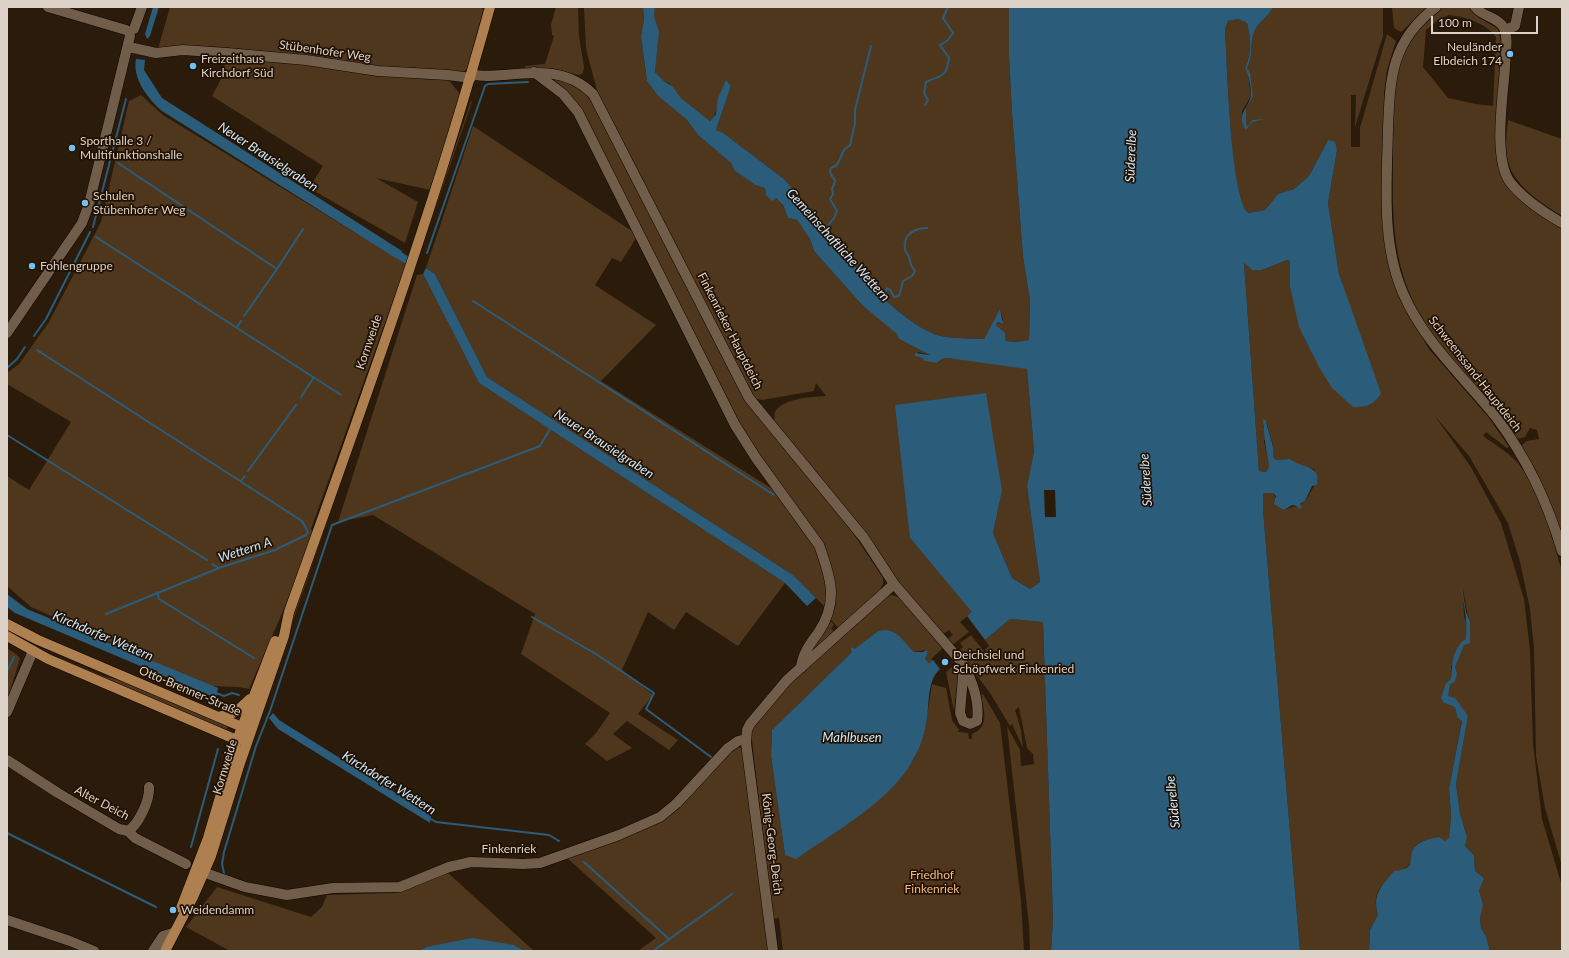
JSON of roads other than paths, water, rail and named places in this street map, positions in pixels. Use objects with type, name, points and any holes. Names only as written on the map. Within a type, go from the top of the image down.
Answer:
[{"type":"main road","name":"Kornweide","points":[[200,871],[237,740],[278,635],[289,612],[417,243],[471,76],[490,7]]},
{"type":"main road","name":"Kornweide","points":[[165,951],[175,929],[180,913],[200,871],[214,847],[248,737],[284,636],[289,612]]},
{"type":"main road","name":"Otto-Brenner-Straße","points":[[7,624],[38,640],[242,727],[248,737]]},
{"type":"main road","points":[[7,636],[33,651],[237,740],[248,737]]},
{"type":"main road","points":[[33,651],[38,640]]},
{"type":"main road","points":[[218,717],[236,712],[247,703],[255,693]]},
{"type":"street","points":[[48,7],[130,31]]},
{"type":"street","points":[[7,333],[82,223],[88,208],[129,46],[130,31],[142,7]]},
{"type":"street","name":"Schweenssand-Hauptdeich","points":[[1436,7],[1417,25],[1405,40],[1392,71],[1387,174],[1388,224],[1393,261],[1402,292],[1416,319],[1445,360],[1496,417],[1523,459],[1544,499],[1562,551]]},
{"type":"street","points":[[1475,7],[1480,13],[1497,20],[1505,30],[1506,48],[1500,148],[1504,172],[1509,181],[1527,200],[1562,223]]},
{"type":"street","points":[[1505,30],[1515,26],[1519,7]]},
{"type":"street","name":"Stübenhofer Weg","points":[[129,46],[156,53],[182,50],[227,53],[306,60],[378,71],[471,76]]},
{"type":"street","points":[[534,72],[563,94],[582,118],[735,425],[756,458],[818,545],[825,562],[830,585],[831,606],[824,624],[804,655],[801,668]]},
{"type":"street","name":"Finkenrieker Hauptdeich","points":[[471,76],[534,72],[555,74],[576,81],[584,86],[597,100],[744,389],[864,538],[894,584],[964,665],[970,678],[977,708],[977,721],[970,724],[963,721],[960,713],[964,665]]},
{"type":"street","points":[[746,739],[750,724],[788,680],[894,584]]},
{"type":"street","points":[[7,712],[33,651]]},
{"type":"street","name":"Finkenriek","points":[[200,871],[254,889],[287,895],[333,888],[400,887],[442,869],[471,862],[524,864],[540,863],[619,835],[660,817],[677,803],[728,748],[738,741],[746,739]]},
{"type":"street","name":"König-Georg-Deich","points":[[746,739],[773,951]]},
{"type":"street","name":"Alter Deich","points":[[7,760],[119,829],[128,831],[135,838],[186,864]]},
{"type":"street","points":[[128,831],[135,824],[148,800],[149,787]]},
{"type":"street","points":[[7,920],[70,941],[94,951]]},
{"type":"street","points":[[153,951],[163,936],[175,929]]},
{"type":"water","points":[[153,7],[159,7],[150,36],[147,39],[145,34]]},
{"type":"water","points":[[643,7],[655,7],[654,17],[659,32],[655,72],[664,81],[672,86],[681,98],[710,121],[716,114],[718,98],[726,80],[731,86],[716,130],[722,132],[784,179],[843,247],[859,272],[885,300],[914,323],[928,331],[952,338],[984,339],[1000,309],[1003,324],[997,322],[996,325],[1005,333],[1006,341],[1016,342],[1029,340],[1030,300],[1023,257],[1012,113],[1009,56],[1009,7],[1273,7],[1255,30],[1247,68],[1250,73],[1253,97],[1246,108],[1246,125],[1248,126],[1252,120],[1265,119],[1253,122],[1246,130],[1243,124],[1242,115],[1251,95],[1250,81],[1245,68],[1250,52],[1250,40],[1247,23],[1238,19],[1228,21],[1225,29],[1230,126],[1237,181],[1242,201],[1248,213],[1265,210],[1278,194],[1294,189],[1309,176],[1328,140],[1335,142],[1337,150],[1328,203],[1339,274],[1381,393],[1373,403],[1353,407],[1332,388],[1319,367],[1299,327],[1290,286],[1290,261],[1287,260],[1262,270],[1252,270],[1244,263],[1259,471],[1266,472],[1269,466],[1263,419],[1266,421],[1272,443],[1273,456],[1276,460],[1290,459],[1313,470],[1318,478],[1317,485],[1312,486],[1305,501],[1300,504],[1302,507],[1299,509],[1297,506],[1292,505],[1284,510],[1274,504],[1276,496],[1273,493],[1263,493],[1263,510],[1300,951],[1051,951],[1053,919],[1043,622],[1010,619],[985,640],[967,616],[972,612],[910,538],[895,405],[986,393],[1002,491],[993,533],[1012,578],[1030,589],[1040,582],[1027,486],[1034,451],[1027,369],[947,358],[942,359],[937,363],[924,361],[922,358],[915,356],[915,353],[930,355],[899,339],[897,334],[863,306],[814,251],[810,239],[797,220],[788,218],[783,205],[776,198],[772,201],[766,195],[765,188],[755,185],[735,171],[731,163],[698,135],[686,119],[658,96],[647,81],[641,37],[644,19]]},
{"type":"water","points":[[136,59],[145,60],[144,70],[162,98],[402,251],[397,259],[162,111],[142,88],[136,73]]},
{"type":"water","points":[[426,268],[435,274],[487,377],[793,575],[816,598],[807,606],[785,583],[479,383],[423,274]]},
{"type":"water","points":[[1462,588],[1466,612],[1470,622],[1470,643],[1464,645],[1455,667],[1457,674],[1455,681],[1450,685],[1448,696],[1455,698],[1468,716],[1456,784],[1460,813],[1467,837],[1465,846],[1474,855],[1475,871],[1484,878],[1479,891],[1483,905],[1480,917],[1481,928],[1486,936],[1490,951],[1369,951],[1370,930],[1378,915],[1376,902],[1382,886],[1394,871],[1407,868],[1411,855],[1417,845],[1426,840],[1439,837],[1445,841],[1449,838],[1451,816],[1449,788],[1462,721],[1457,717],[1455,707],[1444,703],[1441,698],[1446,683],[1451,679],[1453,660],[1456,651],[1466,638]]},
{"type":"water","points":[[7,594],[27,609],[218,688],[216,698],[15,613],[7,607]]},
{"type":"water","name":"Mahlbusen","points":[[886,630],[898,635],[914,652],[923,652],[926,650],[928,652],[925,659],[929,663],[933,660],[940,669],[932,680],[930,687],[927,717],[922,742],[904,774],[877,802],[844,827],[796,859],[785,855],[771,756],[772,730],[852,652],[852,647],[855,649],[878,631]]},
{"type":"water","points":[[273,713],[279,720],[431,815],[430,823],[278,729],[269,718]]},
{"type":"water","points":[[472,938],[514,945],[525,951],[420,951],[426,947]]},
{"type":"waterway","points":[[925,105],[928,100],[924,93],[926,82],[945,73],[948,65],[949,58],[940,45],[948,40],[953,33],[943,18],[948,7]]},
{"type":"waterway","name":"Gemeinschaftliche Wettern","points":[[826,228],[834,218],[837,211],[830,199],[833,194],[832,189],[835,181],[830,170],[837,165],[844,150],[850,145],[855,123],[855,110],[871,46]]},
{"type":"waterway","points":[[427,253],[485,86],[488,84],[528,82]]},
{"type":"waterway","points":[[93,227],[126,99]]},
{"type":"waterway","points":[[118,163],[277,269]]},
{"type":"waterway","name":"Gemeinschaftliche Wettern","points":[[883,299],[887,288],[891,291],[894,297],[899,296],[903,281],[912,276],[915,271],[911,266],[909,257],[905,250],[906,239],[914,231],[927,228]]},
{"type":"waterway","points":[[244,316],[303,229]]},
{"type":"waterway","points":[[34,336],[46,319],[90,232]]},
{"type":"waterway","points":[[96,237],[341,395]]},
{"type":"waterway","name":"Neuer Brausielgraben","points":[[391,250],[405,259]]},
{"type":"waterway","points":[[473,301],[774,495]]},
{"type":"waterway","points":[[237,327],[241,321]]},
{"type":"waterway","points":[[7,368],[17,359],[25,347]]},
{"type":"waterway","name":"Wettern A","points":[[37,350],[302,521],[308,532],[306,535],[275,550],[219,568],[106,614]]},
{"type":"waterway","points":[[301,397],[314,377]]},
{"type":"waterway","points":[[248,471],[296,405]]},
{"type":"waterway","points":[[224,873],[222,864],[224,852],[256,746],[270,711],[332,525],[540,446],[551,427]]},
{"type":"waterway","points":[[7,435],[207,560]]},
{"type":"waterway","name":"Wettern A","points":[[241,481],[245,476]]},
{"type":"waterway","name":"Wettern A","points":[[212,564],[219,568]]},
{"type":"waterway","points":[[157,592],[159,599],[254,658]]},
{"type":"waterway","points":[[532,617],[596,654],[654,693],[646,709],[711,757]]},
{"type":"waterway","points":[[7,671],[14,657]]},
{"type":"waterway","name":"Kirchdorfer Wettern","points":[[216,693],[224,696],[232,693],[239,695]]},
{"type":"waterway","points":[[191,847],[218,749]]},
{"type":"waterway","name":"Kirchdorfer Wettern","points":[[429,818],[436,822],[549,835],[559,841]]},
{"type":"waterway","points":[[7,833],[156,907]]},
{"type":"waterway","name":"Kirchdorfer Wettern","points":[[584,862],[669,939]]},
{"type":"waterway","name":"Kirchdorfer Wettern","points":[[653,951],[732,894]]},
{"type":"place","name":"Neuländer Elbdeich 174","points":[[1510,54]]},
{"type":"place","name":"Freizeithaus Kirchdorf Süd","points":[[193,66]]},
{"type":"place","name":"Sporthalle 3 / Multifunktionshalle","points":[[72,148]]},
{"type":"place","name":"Schulen Stübenhofer Weg","points":[[85,203]]},
{"type":"place","name":"Fohlengruppe","points":[[32,266]]},
{"type":"place","name":"Deichsiel und Schöpfwerk Finkenried","points":[[945,662]]},
{"type":"place","name":"Weidendamm","points":[[173,910]]},
{"type":"water label","name":"Süderelbe","points":[[1131,156]]},
{"type":"water label","name":"Süderelbe","points":[[1146,480]]},
{"type":"water label","name":"Süderelbe","points":[[1173,802]]},
{"type":"park label","name":"Friedhof Finkenriek","points":[[932,882]]}]
